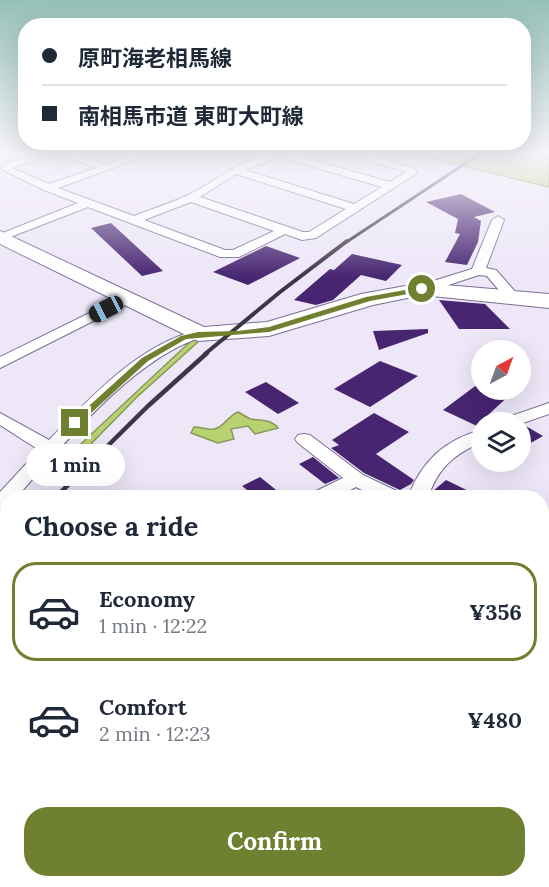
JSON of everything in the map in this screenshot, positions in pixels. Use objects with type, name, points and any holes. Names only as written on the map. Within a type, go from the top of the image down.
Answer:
[{"type":"main road","points":[[1,237],[191,328],[198,334],[245,333],[269,329],[369,299],[422,289],[549,301]]},
{"type":"street","points":[[65,194],[224,254],[235,254],[285,230]]},
{"type":"street","points":[[134,220],[197,194]]},
{"type":"street","points":[[313,194],[356,208]]},
{"type":"street","points":[[191,198],[302,236],[312,236],[378,194]]},
{"type":"street","points":[[1,237],[88,203]]},
{"type":"street","points":[[478,271],[498,220]]},
{"type":"street","points":[[422,289],[478,271],[491,273],[514,299]]},
{"type":"street","points":[[0,363],[128,298]]},
{"type":"street","points":[[12,490],[49,448],[145,360],[178,340],[198,334]]},
{"type":"street","points":[[531,415],[549,408]]},
{"type":"street","points":[[0,418],[49,448]]},
{"type":"street","points":[[304,439],[356,479],[378,490]]},
{"type":"street","points":[[421,490],[429,471],[453,447],[471,440]]},
{"type":"street","points":[[335,490],[356,479]]},
{"type":"shaded area","points":[[193,339],[199,341],[137,397],[78,457],[71,459],[68,456]]},
{"type":"shaded area","points":[[238,412],[251,419],[269,422],[278,428],[255,434],[248,426],[231,429],[234,439],[218,443],[191,433],[194,427],[217,428]]},
{"type":"building","points":[[462,194],[495,212],[474,217],[481,221],[478,242],[467,265],[445,262],[460,234],[455,233],[458,219],[426,202]]},
{"type":"building","points":[[111,223],[163,271],[142,276],[91,228]]},
{"type":"building","points":[[266,246],[300,258],[248,285],[213,272]]},
{"type":"building","points":[[352,254],[402,265],[386,281],[361,275],[333,300],[316,305],[294,300],[330,269],[334,270]]},
{"type":"building","points":[[439,300],[485,304],[510,329],[459,329]]},
{"type":"building","points":[[428,329],[428,333],[379,350],[373,331]]},
{"type":"building","points":[[380,361],[418,376],[370,407],[334,389]]},
{"type":"building","points":[[266,382],[299,403],[278,414],[245,392]]},
{"type":"building","points":[[471,389],[471,400],[504,400],[491,412],[471,412],[471,423],[443,410]]},
{"type":"building","points":[[374,413],[409,432],[376,454],[414,480],[400,490],[364,473],[331,448],[339,445],[332,440]]},
{"type":"building","points":[[531,429],[543,436],[531,443]]},
{"type":"building","points":[[313,457],[339,478],[325,484],[299,464]]},
{"type":"building","points":[[260,477],[276,490],[247,490],[242,486]]},
{"type":"building","points":[[446,480],[467,490],[434,490]]},
{"type":"railway","points":[[345,243],[418,194]]},
{"type":"railway","points":[[205,354],[280,292],[347,241]]},
{"type":"railway","points":[[63,490],[148,406],[207,353]]},
{"type":"route","points":[[75,423],[145,360],[184,337],[269,329],[387,294],[422,289]]}]
